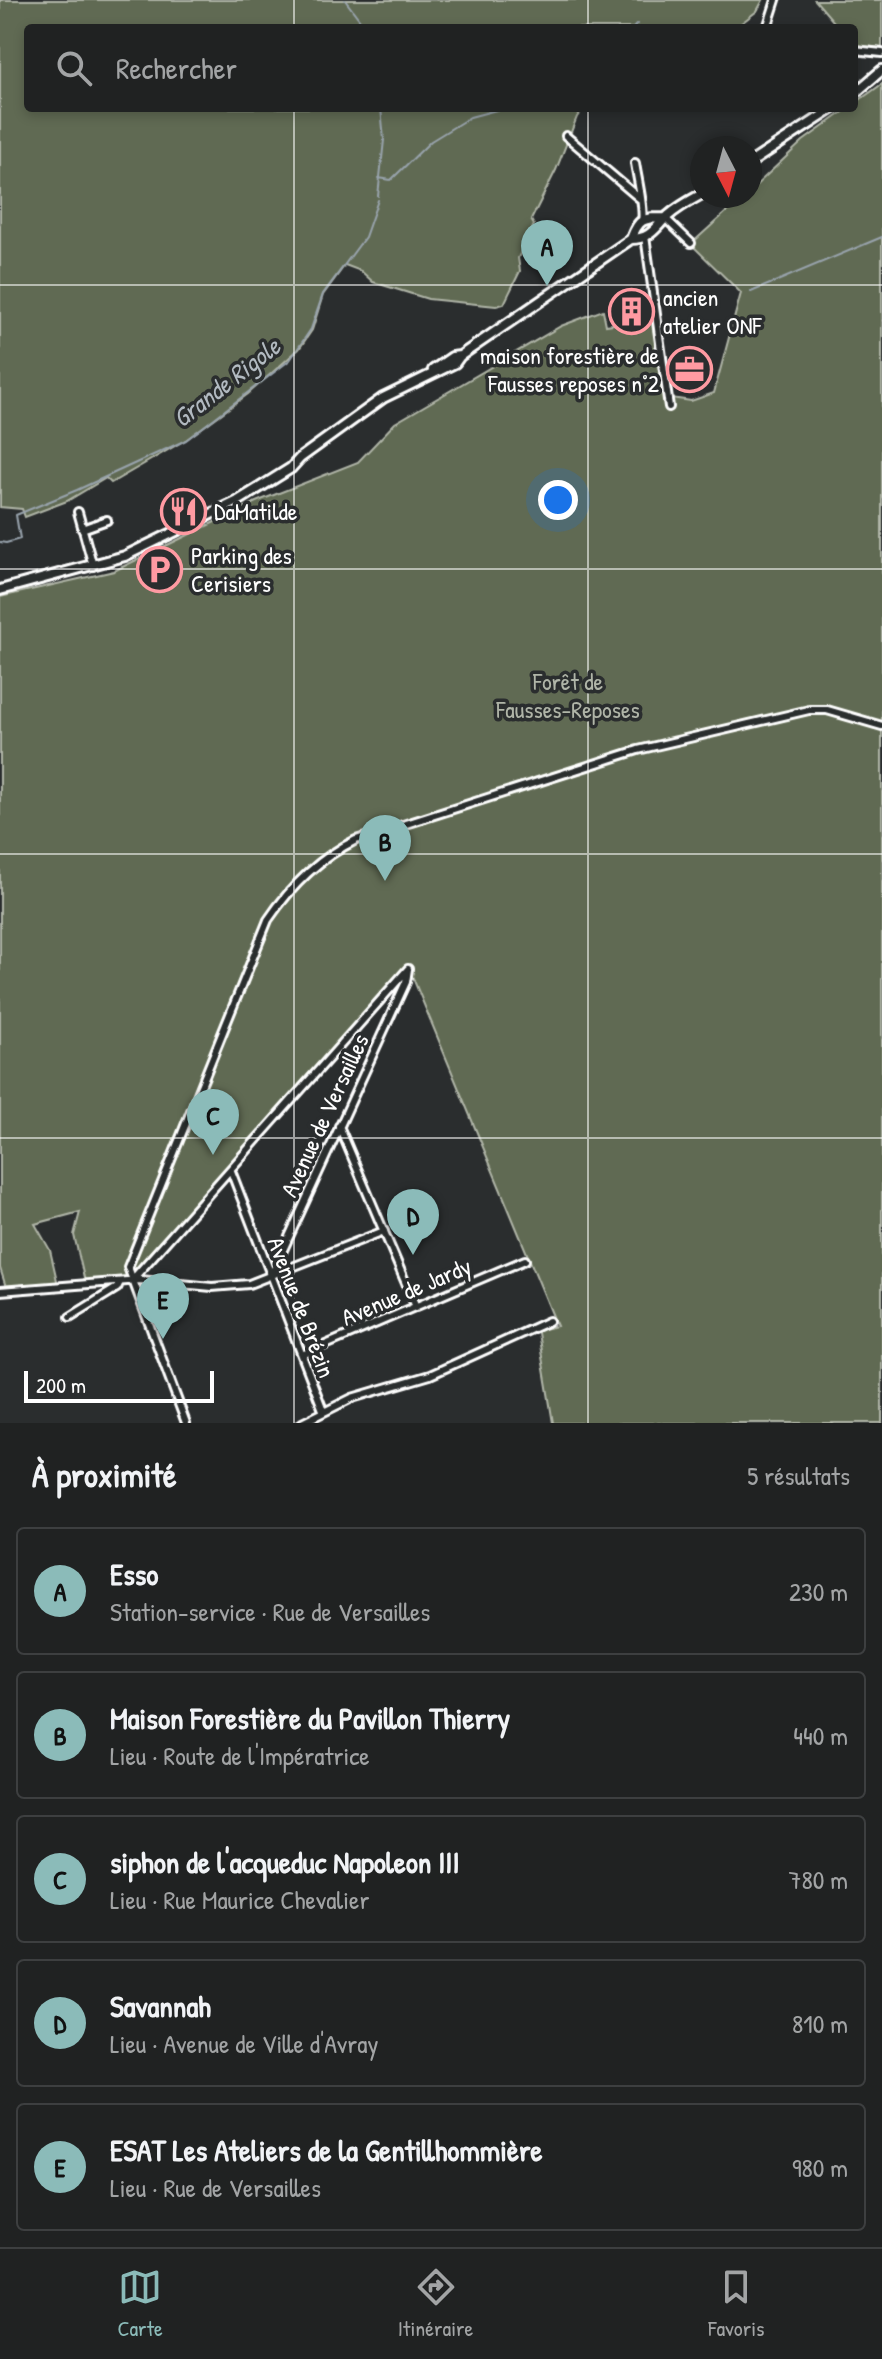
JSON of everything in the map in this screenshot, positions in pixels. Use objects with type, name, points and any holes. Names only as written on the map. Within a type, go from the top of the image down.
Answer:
[{"type":"main road","points":[[858,91],[882,70]]},
{"type":"main road","points":[[858,92],[882,77]]},
{"type":"main road","points":[[762,155],[828,112]]},
{"type":"main road","points":[[631,239],[636,225],[647,217],[661,218],[690,201]]},
{"type":"main road","points":[[0,588],[19,586],[125,556],[238,501],[277,475],[287,462],[300,458],[383,398],[429,374],[447,360],[460,356],[631,239],[645,236],[661,226],[661,218]]},
{"type":"street","points":[[768,24],[776,0]]},
{"type":"street","points":[[858,50],[882,53]]},
{"type":"street","points":[[566,136],[691,243]]},
{"type":"street","points":[[635,163],[644,214],[642,221]]},
{"type":"street","points":[[645,236],[669,407]]},
{"type":"street","points":[[78,512],[94,566]]},
{"type":"street","points":[[82,529],[107,520]]},
{"type":"street","points":[[186,1423],[128,1267],[268,920],[302,877],[337,850],[356,840],[638,750],[789,713],[818,710],[882,726]]},
{"type":"street","name":"Avenue de Versailles","points":[[231,1171],[408,969],[406,982],[271,1276]]},
{"type":"street","points":[[339,1126],[416,1307]]},
{"type":"street","points":[[132,1280],[231,1171]]},
{"type":"street","name":"Avenue de Brézin","points":[[231,1171],[323,1410]]},
{"type":"street","points":[[0,1291],[132,1280],[212,1287],[249,1284],[384,1231]]},
{"type":"street","name":"Avenue de Jardy","points":[[302,1355],[525,1260]]},
{"type":"street","points":[[70,1317],[117,1288],[120,1282]]},
{"type":"street","points":[[302,1423],[352,1398],[430,1375],[549,1321]]},
{"type":"green space","points":[[0,0],[763,0],[757,11],[740,24],[24,24],[24,112],[581,112],[531,220],[534,225],[518,258],[520,271],[504,304],[496,306],[428,299],[373,282],[361,271],[345,265],[323,295],[312,330],[299,349],[248,394],[187,439],[111,483],[106,478],[67,501],[25,517],[22,509],[0,507]]},
{"type":"green space","points":[[815,0],[882,0],[882,48],[858,45],[858,24],[836,24]]},
{"type":"green space","name":"Forêt de Fausses-Reposes","points":[[882,84],[882,1423],[553,1423],[538,1330],[557,1326],[408,966],[128,1277],[85,1282],[74,1235],[80,1212],[35,1224],[50,1250],[58,1285],[6,1287],[0,1268],[0,597],[114,571],[256,502],[358,462],[395,423],[561,326],[603,310],[606,325],[652,318],[665,397],[691,401],[714,393],[741,293],[691,244],[731,208],[762,208],[762,180],[803,141],[843,112],[858,112],[858,101]]},
{"type":"waterway","name":"Grande Rigole","points":[[345,0],[361,24]]},
{"type":"waterway","name":"Grande Rigole","points":[[378,196],[384,140],[381,112]]},
{"type":"waterway","points":[[379,178],[391,180],[431,141],[470,117],[489,112]]},
{"type":"waterway","name":"Grande Rigole","points":[[0,542],[20,539],[16,515],[186,440],[290,360],[311,329],[323,294],[365,237],[378,200]]},
{"type":"waterway","points":[[751,292],[882,237]]},
{"type":"place","name":"Esso","points":[[547,286]]},
{"type":"place","name":"ancien atelier ONF","points":[[632,311]]},
{"type":"place","name":"maison forestière de Fausses reposes n°2","points":[[690,369]]},
{"type":"place","name":"DaMatilde","points":[[183,511]]},
{"type":"place","name":"Parking des Cerisiers","points":[[160,569]]},
{"type":"place","name":"Maison Forestière du Pavillon Thierry","points":[[385,881]]},
{"type":"place","name":"siphon de l'acqueduc Napoleon III","points":[[213,1155]]},
{"type":"place","name":"Savannah","points":[[413,1255]]},
{"type":"place","name":"ESAT Les Ateliers de la Gentillhommière","points":[[163,1339]]}]
